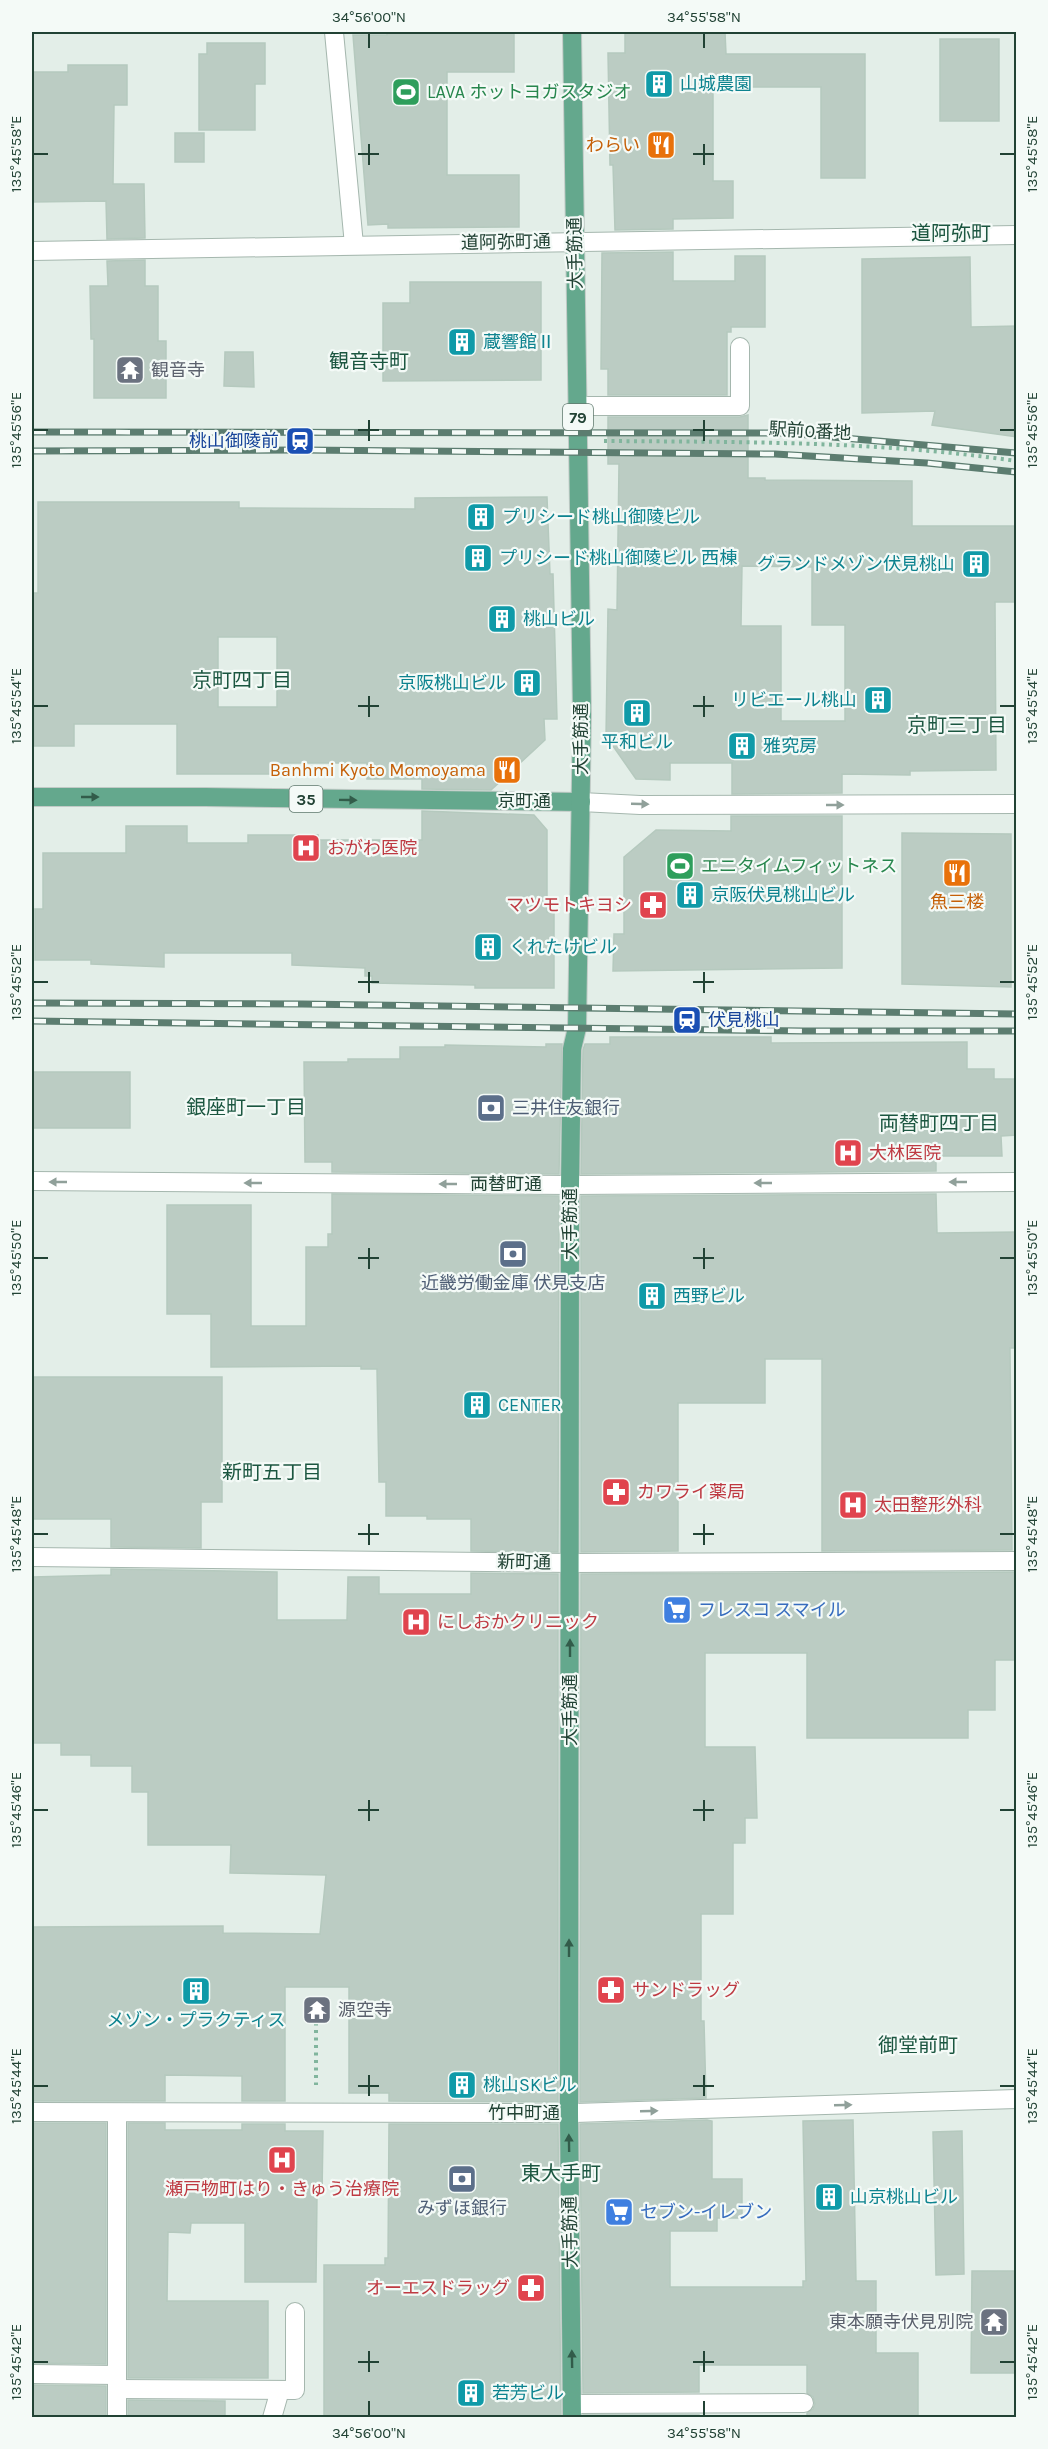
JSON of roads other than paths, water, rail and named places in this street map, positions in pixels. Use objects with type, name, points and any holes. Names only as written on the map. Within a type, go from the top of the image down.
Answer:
[{"type":"main road","name":"大手筋通","points":[[572,32],[581,802],[577,1028],[572,1048],[570,1185],[569,2113],[572,2411]]},
{"type":"main road","name":"京町通","points":[[32,797],[581,802]]},
{"type":"street","points":[[334,32],[354,245]]},
{"type":"street","name":"道阿弥町通","points":[[32,251],[575,240],[1017,235]]},
{"type":"street","points":[[578,406],[740,406],[740,347]]},
{"type":"street","name":"京町通","points":[[581,802],[640,805],[1017,804]]},
{"type":"street","name":"両替町通","points":[[32,1181],[570,1185],[1017,1182]]},
{"type":"street","name":"新町通","points":[[32,1557],[570,1563],[1017,1561]]},
{"type":"street","name":"竹中町通","points":[[32,2112],[569,2113],[1017,2099]]},
{"type":"street","points":[[117,2113],[117,2418]]},
{"type":"street","points":[[32,2374],[117,2382],[295,2390],[295,2312]]},
{"type":"street","points":[[272,2418],[280,2390]]},
{"type":"street","points":[[572,2411],[804,2403]]},
{"type":"railway","points":[[32,432],[786,433],[1016,453]]},
{"type":"railway","points":[[32,451],[299,450],[775,454],[927,463],[1016,472]]},
{"type":"railway","points":[[32,1003],[302,1004],[1016,1014]]},
{"type":"railway","points":[[32,1021],[803,1031],[1016,1031]]},
{"type":"place","name":"山城農園","points":[[659,84]]},
{"type":"place","name":"LAVA ホットヨガスタジオ","points":[[406,92]]},
{"type":"place","name":"わらい","points":[[661,145]]},
{"type":"place","name":"蔵響館Ⅱ","points":[[462,342]]},
{"type":"place","name":"観音寺","points":[[130,370]]},
{"type":"place","name":"桃山御陵前","points":[[300,441]]},
{"type":"place","name":"プリシード桃山御陵ビル","points":[[481,517]]},
{"type":"place","name":"プリシード桃山御陵ビル 西棟","points":[[478,558]]},
{"type":"place","name":"グランドメゾン伏見桃山","points":[[976,564]]},
{"type":"place","name":"桃山ビル","points":[[502,619]]},
{"type":"place","name":"京阪桃山ビル","points":[[527,683]]},
{"type":"place","name":"リビエール桃山","points":[[878,700]]},
{"type":"place","name":"平和ビル","points":[[637,713]]},
{"type":"place","name":"雅究房","points":[[742,746]]},
{"type":"place","name":"Banhmi Kyoto Momoyama","points":[[507,770]]},
{"type":"place","name":"おがわ医院","points":[[306,848]]},
{"type":"place","name":"エニタイムフィットネス","points":[[680,866]]},
{"type":"place","name":"魚三楼","points":[[957,873]]},
{"type":"place","name":"京阪伏見桃山ビル","points":[[690,895]]},
{"type":"place","name":"マツモトキヨシ","points":[[653,905]]},
{"type":"place","name":"くれたけビル","points":[[488,947]]},
{"type":"place","name":"伏見桃山","points":[[687,1020]]},
{"type":"place","name":"三井住友銀行","points":[[491,1108]]},
{"type":"place","name":"大林医院","points":[[848,1153]]},
{"type":"place","name":"近畿労働金庫 伏見支店","points":[[513,1254]]},
{"type":"place","name":"西野ビル","points":[[652,1296]]},
{"type":"place","name":"CENTER","points":[[477,1405]]},
{"type":"place","name":"カワライ薬局","points":[[616,1492]]},
{"type":"place","name":"太田整形外科","points":[[853,1505]]},
{"type":"place","name":"フレスコ スマイル","points":[[677,1610]]},
{"type":"place","name":"にしおかクリニック","points":[[416,1622]]},
{"type":"place","name":"サンドラッグ","points":[[611,1990]]},
{"type":"place","name":"メゾン・プラクティス","points":[[196,1991]]},
{"type":"place","name":"源空寺","points":[[317,2010]]},
{"type":"place","name":"桃山SKビル","points":[[462,2085]]},
{"type":"place","name":"瀬戸物町はり・きゅう治療院","points":[[282,2160]]},
{"type":"place","name":"みずほ銀行","points":[[462,2179]]},
{"type":"place","name":"山京桃山ビル","points":[[829,2197]]},
{"type":"place","name":"セブン-イレブン","points":[[619,2212]]},
{"type":"place","name":"オーエスドラッグ","points":[[531,2288]]},
{"type":"place","name":"東本願寺伏見別院","points":[[994,2322]]},
{"type":"place","name":"若芳ビル","points":[[471,2393]]},
{"type":"district","name":"道阿弥町","points":[[951,233]]},
{"type":"district","name":"観音寺町","points":[[369,361]]},
{"type":"district","name":"京町四丁目","points":[[242,680]]},
{"type":"district","name":"京町三丁目","points":[[957,725]]},
{"type":"district","name":"銀座町一丁目","points":[[246,1107]]},
{"type":"district","name":"両替町四丁目","points":[[939,1123]]},
{"type":"district","name":"新町五丁目","points":[[272,1472]]},
{"type":"district","name":"御堂前町","points":[[918,2045]]},
{"type":"district","name":"東大手町","points":[[561,2173]]}]
